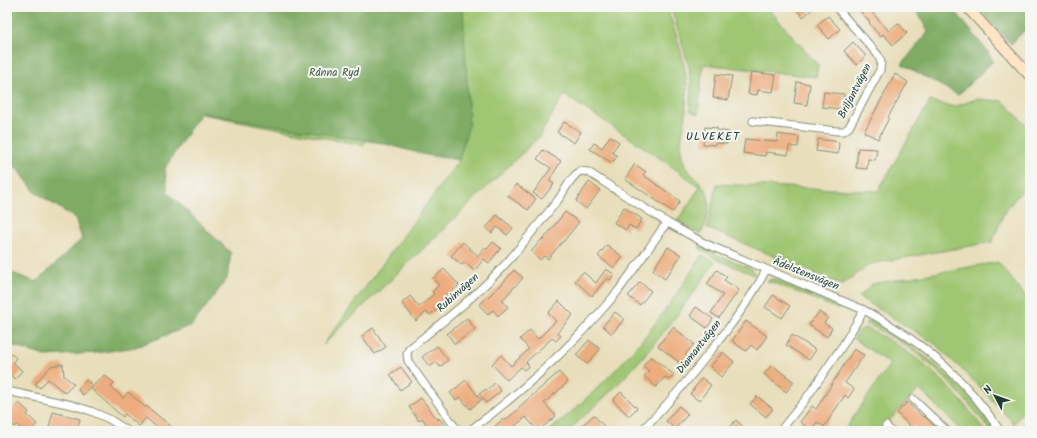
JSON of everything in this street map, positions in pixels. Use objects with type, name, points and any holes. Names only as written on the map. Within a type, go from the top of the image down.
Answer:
[{"type":"main road","points":[[967,7],[1030,76]]},
{"type":"street","name":"Briljantvägen","points":[[753,121],[837,131],[844,131],[849,127],[880,70],[881,62],[878,55],[836,7]]},
{"type":"street","name":"Ädelstensvägen","points":[[580,171],[588,172],[668,223],[706,244],[864,310],[885,321],[929,352],[954,374],[981,403],[1000,431]]},
{"type":"street","name":"Rubinvägen","points":[[461,431],[455,427],[408,361],[407,354],[409,349],[474,295],[509,260],[542,221],[574,175],[580,171]]},
{"type":"street","points":[[469,431],[493,414],[522,390],[592,321],[617,292],[662,229],[668,223]]},
{"type":"street","name":"Diamantvägen","points":[[641,431],[692,375],[724,334],[766,270]]},
{"type":"street","points":[[780,431],[834,358],[864,310]]},
{"type":"street","points":[[7,391],[72,405],[91,411],[109,419],[128,431]]},
{"type":"street","points":[[913,399],[947,431]]},
{"type":"green space","name":"Rånna Ryd","points":[[7,7],[667,7],[680,49],[687,82],[686,114],[681,151],[685,165],[705,189],[708,196],[709,205],[705,224],[700,234],[677,221],[700,187],[650,151],[564,95],[539,137],[323,345],[459,160],[410,84],[363,145],[93,93],[27,164],[7,170]]},
{"type":"green space","name":"Rånna Ryd","points":[[7,7],[463,7],[469,124],[459,160],[426,155],[382,143],[200,113],[165,168],[168,193],[231,253],[227,279],[192,325],[136,347],[96,353],[45,356],[7,344],[7,271],[36,282],[82,239],[75,218],[35,192],[7,154]]},
{"type":"green space","points":[[671,7],[767,7],[818,65],[816,77],[703,64],[698,114],[690,111],[691,85],[689,67]]},
{"type":"green space","points":[[915,7],[952,7],[988,52],[993,61],[958,95],[902,64],[928,32]]},
{"type":"green space","points":[[977,7],[1030,7],[1030,25],[1011,44]]},
{"type":"green space","points":[[976,99],[1003,101],[1030,129],[1030,181],[1005,211],[992,242],[870,264],[842,285],[707,228],[717,184],[878,191],[930,101],[954,107]]},
{"type":"green space","points":[[700,246],[752,269],[755,274],[754,275],[716,259],[699,248]]},
{"type":"green space","points":[[702,255],[715,262],[683,308],[636,365],[603,399],[568,431],[549,431],[592,394],[641,342],[660,318]]},
{"type":"green space","points":[[998,262],[1030,302],[1030,400],[1014,424],[983,390],[934,343],[859,297],[872,284]]},
{"type":"green space","points":[[776,279],[840,305],[838,309],[767,281]]},
{"type":"green space","points":[[870,321],[877,322],[883,326],[938,367],[977,406],[995,431],[990,431],[964,398],[935,369],[902,343],[865,323]]},
{"type":"green space","points":[[866,328],[901,347],[917,359],[947,385],[985,431],[957,431],[959,428],[919,389],[879,431],[844,431],[890,364],[854,339],[858,331]]},
{"type":"building","points":[[794,7],[815,7],[803,17]]},
{"type":"building","points":[[856,7],[867,7],[889,31],[898,23],[907,33],[893,45],[883,34],[881,37]]},
{"type":"building","points":[[828,16],[840,29],[829,39],[817,25]]},
{"type":"building","points":[[853,42],[866,56],[857,65],[844,51]]},
{"type":"building","points":[[751,72],[776,75],[773,92],[758,90],[757,95],[748,94]]},
{"type":"building","points":[[716,74],[732,76],[728,100],[713,98]]},
{"type":"building","points":[[895,74],[908,82],[888,117],[889,118],[878,139],[864,132]]},
{"type":"building","points":[[797,82],[810,84],[807,105],[794,103]]},
{"type":"building","points":[[824,92],[844,94],[842,109],[822,107]]},
{"type":"building","points":[[564,122],[581,132],[574,143],[557,132]]},
{"type":"building","points":[[705,127],[717,128],[717,130],[729,132],[727,144],[703,144]]},
{"type":"building","points":[[778,134],[799,137],[798,147],[789,146],[788,155],[766,152],[765,156],[743,153],[745,139],[777,142]]},
{"type":"building","points":[[610,136],[619,142],[612,152],[617,156],[612,163],[590,149],[594,143],[602,148]]},
{"type":"building","points":[[818,139],[839,142],[838,154],[816,151]]},
{"type":"building","points":[[858,148],[877,149],[875,160],[868,159],[867,169],[856,168]]},
{"type":"building","points":[[543,150],[561,161],[549,181],[554,184],[542,199],[533,193],[551,168],[537,159]]},
{"type":"building","points":[[635,164],[646,172],[643,175],[680,201],[673,212],[625,179]]},
{"type":"building","points":[[589,182],[600,190],[586,209],[576,201]]},
{"type":"building","points":[[516,184],[536,199],[528,210],[508,196]]},
{"type":"building","points":[[624,207],[642,219],[636,229],[629,225],[626,230],[614,223]]},
{"type":"building","points":[[565,212],[579,222],[548,259],[544,256],[540,260],[531,252],[542,239],[543,240]]},
{"type":"building","points":[[497,215],[513,228],[507,235],[497,227],[492,233],[486,228]]},
{"type":"building","points":[[463,242],[478,256],[485,247],[487,249],[493,242],[501,248],[489,263],[484,259],[474,271],[465,262],[462,265],[451,256]]},
{"type":"building","points":[[607,245],[623,257],[614,268],[598,256]]},
{"type":"building","points":[[668,247],[681,255],[665,279],[653,270]]},
{"type":"building","points":[[444,269],[459,285],[444,298],[447,301],[430,315],[426,312],[416,321],[402,303],[410,296],[419,307],[434,294],[432,292],[439,285],[433,279]]},
{"type":"building","points":[[606,269],[614,274],[610,280],[607,278],[592,296],[575,281],[583,272],[596,283]]},
{"type":"building","points":[[514,270],[523,278],[502,300],[508,307],[498,316],[493,310],[488,314],[479,305],[501,285]]},
{"type":"building","points":[[717,270],[727,277],[724,280],[739,290],[719,318],[711,313],[723,295],[707,284]]},
{"type":"building","points":[[640,282],[651,291],[640,305],[628,296]]},
{"type":"building","points":[[773,295],[790,306],[782,318],[765,307]]},
{"type":"building","points":[[559,301],[573,315],[557,333],[561,336],[556,341],[552,338],[526,362],[529,366],[524,370],[521,367],[507,380],[492,364],[501,355],[511,366],[529,349],[520,339],[530,330],[538,339],[556,321],[548,313]]},
{"type":"building","points":[[696,307],[713,319],[707,328],[690,316]]},
{"type":"building","points":[[615,312],[624,319],[612,334],[603,326]]},
{"type":"building","points":[[819,312],[828,318],[824,323],[832,328],[827,337],[809,325]]},
{"type":"building","points":[[467,318],[475,329],[455,344],[447,334]]},
{"type":"building","points":[[746,321],[767,336],[757,350],[751,345],[746,351],[732,341]]},
{"type":"building","points":[[673,327],[694,344],[685,355],[688,358],[683,365],[658,346]]},
{"type":"building","points":[[373,328],[386,347],[375,354],[362,336]]},
{"type":"building","points":[[792,335],[816,350],[809,360],[786,345]]},
{"type":"building","points":[[589,340],[600,349],[587,364],[576,355]]},
{"type":"building","points":[[437,346],[448,360],[440,367],[436,362],[430,367],[422,357]]},
{"type":"building","points":[[854,349],[864,355],[845,383],[854,389],[848,398],[845,395],[824,427],[817,422],[811,430],[800,422],[812,406],[816,409]]},
{"type":"building","points":[[7,350],[16,358],[13,362],[22,371],[15,379],[7,372]]},
{"type":"building","points":[[723,352],[734,362],[721,377],[710,367]]},
{"type":"building","points":[[651,356],[674,375],[669,380],[665,377],[656,387],[644,376],[649,371],[643,366]]},
{"type":"building","points":[[63,364],[64,376],[74,384],[65,393],[48,379],[40,388],[35,384],[51,366]]},
{"type":"building","points":[[772,365],[794,382],[786,392],[764,374]]},
{"type":"building","points":[[401,367],[412,382],[400,390],[390,374]]},
{"type":"building","points":[[559,372],[568,382],[544,403],[556,416],[538,431],[526,417],[509,431],[489,431],[503,419],[504,421],[520,408],[519,407]]},
{"type":"building","points":[[104,375],[114,383],[111,387],[123,398],[128,392],[177,431],[161,431],[146,418],[139,426],[125,414],[123,417],[91,389]]},
{"type":"building","points":[[702,378],[711,385],[699,401],[690,394]]},
{"type":"building","points":[[86,380],[92,385],[83,395],[78,390]]},
{"type":"building","points":[[466,380],[481,400],[470,409],[460,397],[456,400],[450,393]]},
{"type":"building","points":[[495,383],[501,391],[486,403],[479,394],[486,389],[487,390]]},
{"type":"building","points":[[621,392],[637,408],[629,416],[613,400]]},
{"type":"building","points":[[757,396],[773,409],[766,417],[750,404]]},
{"type":"building","points":[[421,398],[438,420],[439,418],[449,431],[431,431],[422,418],[419,421],[409,407]]},
{"type":"building","points":[[907,402],[940,431],[920,431],[914,426],[912,428],[897,413]]},
{"type":"building","points":[[19,403],[29,412],[27,415],[37,424],[31,431],[24,431],[17,425],[15,427],[7,421],[7,417]]},
{"type":"building","points":[[679,406],[688,414],[675,429],[666,421]]},
{"type":"building","points":[[53,412],[80,419],[77,431],[65,431],[49,427]]},
{"type":"building","points":[[594,415],[608,431],[576,431]]},
{"type":"building","points":[[736,420],[748,431],[726,431]]},
{"type":"district","name":"ULVEKET","points":[[713,136]]}]
